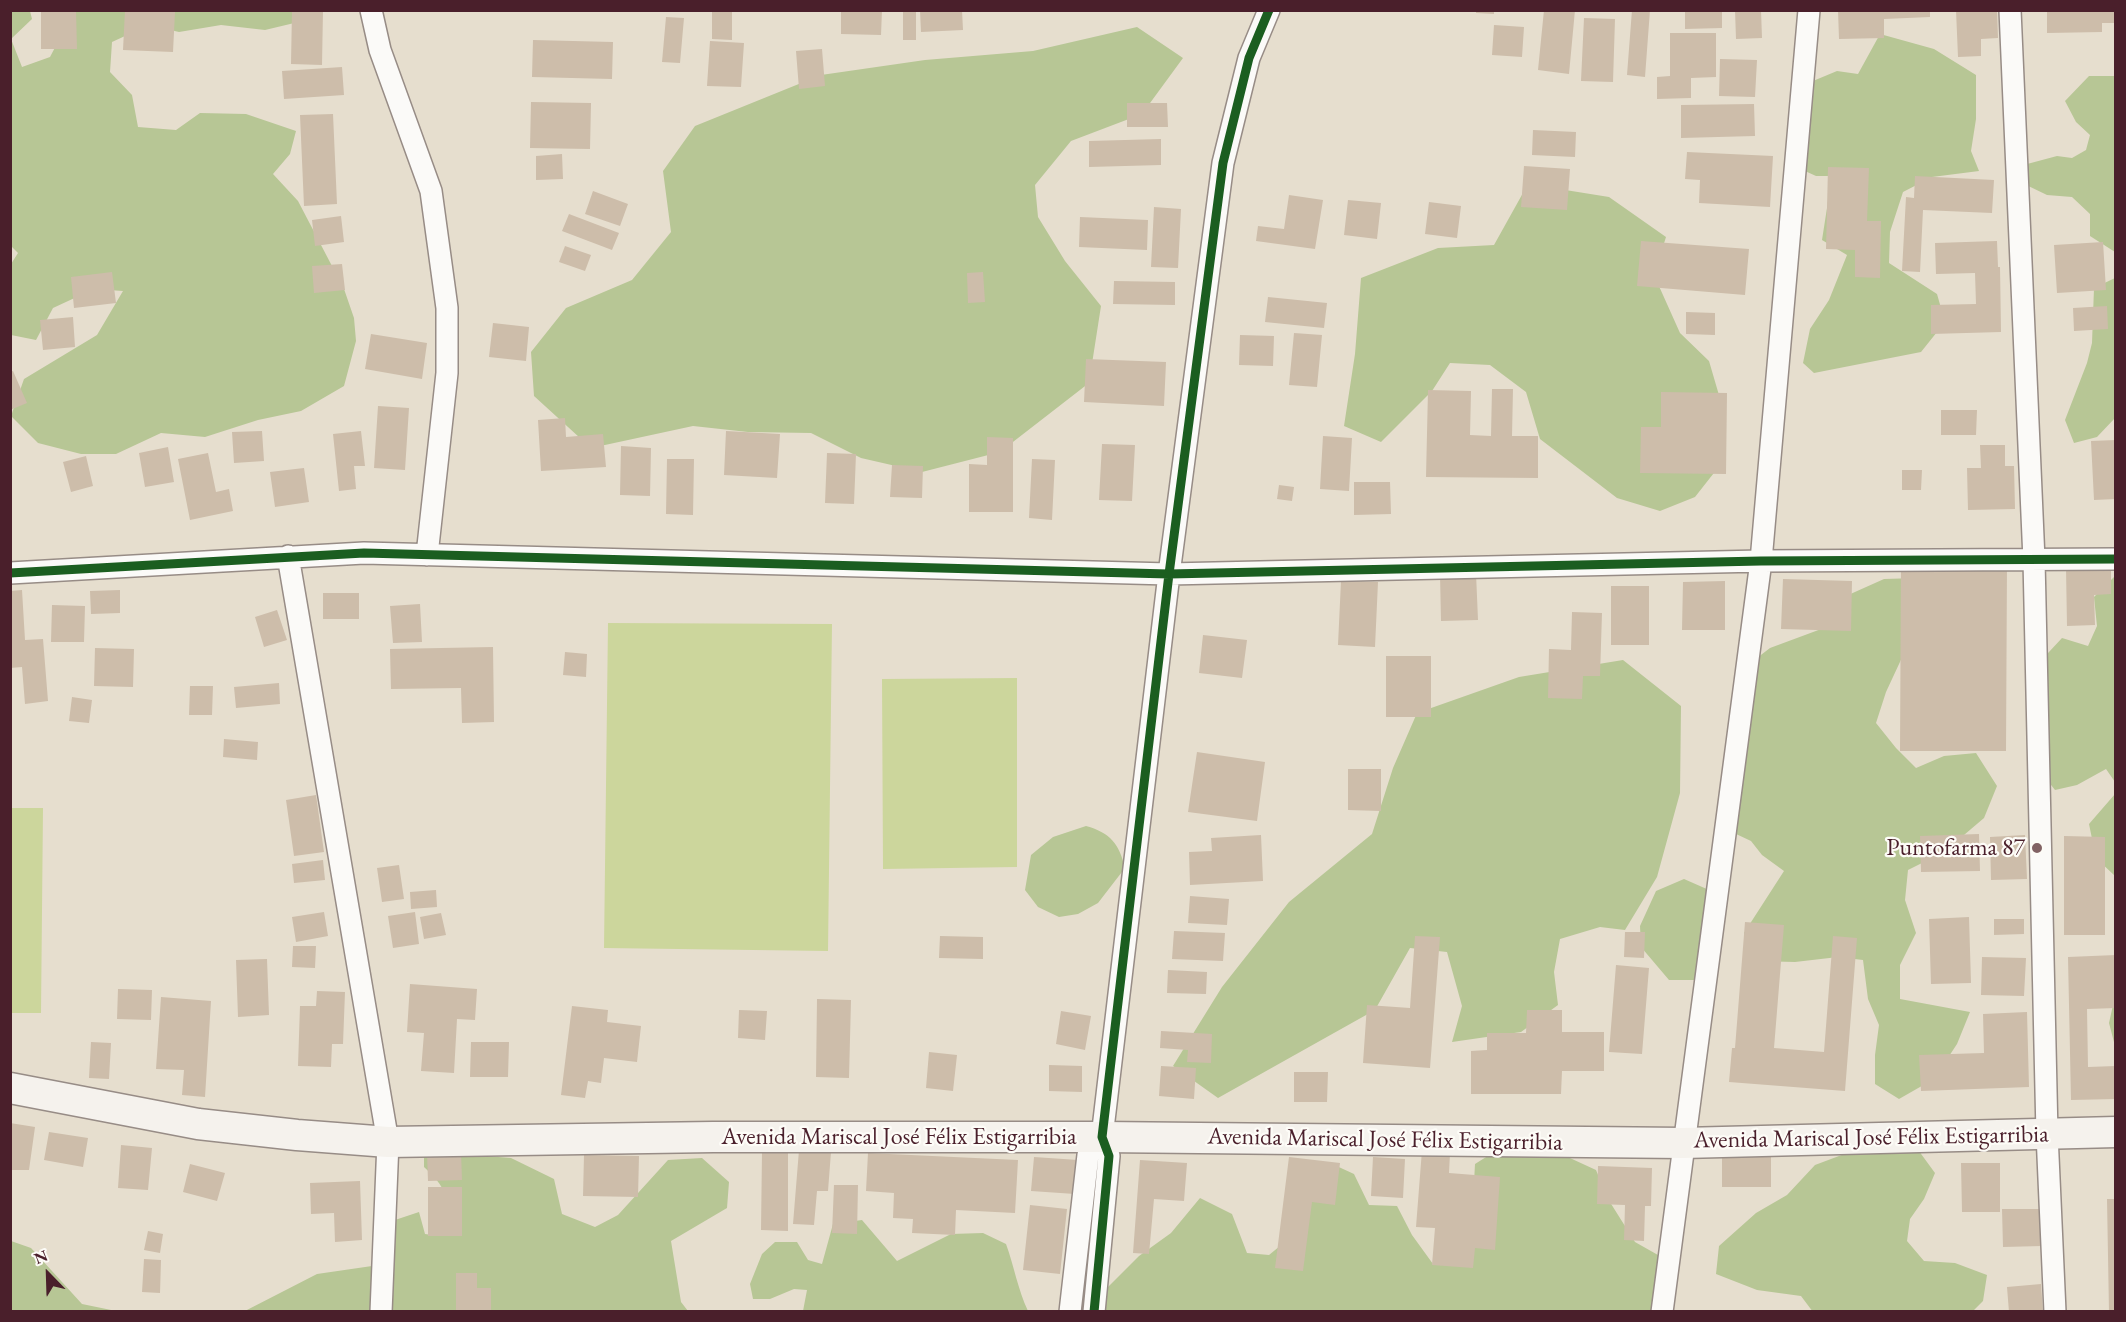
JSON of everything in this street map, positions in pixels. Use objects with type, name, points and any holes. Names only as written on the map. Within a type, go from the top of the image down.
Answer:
[{"type":"main road","name":"Avenida Mariscal José Félix Estigarribia","points":[[10,1088],[198,1124],[388,1142],[713,1137],[1102,1137],[1683,1143],[2115,1132]]},
{"type":"street","points":[[371,10],[380,50],[431,191],[447,308],[447,373],[427,555]]},
{"type":"street","points":[[1095,1302],[1110,1156],[1102,1137],[1169,574],[1223,163],[1249,58],[1269,10]]},
{"type":"street","points":[[1662,1311],[1761,561],[1809,10]]},
{"type":"street","points":[[2010,10],[2034,560],[2047,1134],[2055,1311]]},
{"type":"street","points":[[10,573],[364,553],[1169,574],[1761,561],[2115,559]]},
{"type":"street","points":[[288,556],[388,1142],[381,1311]]},
{"type":"street","points":[[1071,1303],[1088,1155],[1102,1137]]},
{"type":"green space","points":[[11,11],[30,11],[32,19],[11,39],[22,67],[50,57],[61,36],[65,11],[316,11],[311,19],[265,30],[221,25],[179,32],[149,25],[112,42],[110,72],[132,95],[138,127],[176,130],[200,113],[246,114],[296,131],[290,154],[273,174],[298,201],[344,289],[354,318],[356,341],[344,386],[301,411],[258,420],[205,437],[161,433],[116,454],[81,454],[38,443],[11,416],[24,379],[97,335],[123,291],[94,289],[53,308],[36,340],[11,335],[11,264],[18,253],[10,245]]},
{"type":"green space","points":[[1137,27],[1183,58],[1142,114],[1071,141],[1035,185],[1038,217],[1065,261],[1101,306],[1089,383],[1000,452],[922,472],[861,458],[811,433],[748,432],[693,426],[591,448],[534,396],[531,352],[566,308],[632,280],[671,232],[663,171],[695,126],[821,75],[925,60],[1033,51]]},
{"type":"green space","points":[[1880,34],[1934,49],[1976,75],[1976,119],[1971,151],[1979,171],[1932,177],[1903,192],[1890,232],[1889,263],[1937,294],[1945,322],[1921,352],[1814,373],[1803,363],[1810,329],[1829,300],[1847,255],[1822,240],[1832,176],[1816,176],[1805,171],[1813,81],[1837,71],[1858,74]]},
{"type":"green space","points":[[2089,76],[2115,76],[2115,252],[2090,236],[2090,214],[2072,197],[2047,195],[2018,181],[2016,167],[2057,156],[2072,158],[2086,150],[2090,135],[2076,122],[2065,101]]},
{"type":"green space","points":[[1528,184],[1609,197],[1666,237],[1654,275],[1680,333],[1709,361],[1721,402],[1717,469],[1695,497],[1660,511],[1617,498],[1540,439],[1526,392],[1490,365],[1450,363],[1432,391],[1381,442],[1344,426],[1355,354],[1361,278],[1438,248],[1494,245]]},
{"type":"green space","points":[[2115,278],[2115,418],[2097,437],[2074,443],[2065,420],[2087,363],[2092,343],[2094,288]]},
{"type":"green space","points":[[2115,576],[2115,782],[2106,769],[2077,785],[2055,790],[2027,754],[2041,731],[2035,667],[2062,638],[2088,646],[2097,626],[2094,597]]},
{"type":"green space","points":[[1917,578],[1906,649],[1886,692],[1876,723],[1916,768],[1944,756],[1976,753],[1997,786],[1984,818],[1944,852],[1908,870],[1905,900],[1916,933],[1900,965],[1900,999],[1970,1012],[1957,1044],[1934,1079],[1899,1099],[1875,1084],[1875,1055],[1879,1025],[1868,999],[1863,960],[1838,957],[1795,962],[1756,961],[1744,933],[1784,871],[1762,855],[1751,841],[1719,826],[1740,671],[1770,648],[1832,625],[1846,596],[1884,579]]},
{"type":"green space","points":[[608,623],[832,624],[828,951],[604,948]]},
{"type":"green space","points":[[1623,660],[1681,706],[1680,793],[1657,877],[1625,930],[1600,927],[1560,939],[1554,972],[1558,1005],[1521,1032],[1452,1042],[1462,1006],[1447,952],[1410,948],[1375,1010],[1218,1098],[1173,1066],[1222,987],[1289,902],[1372,834],[1393,768],[1417,713],[1519,677]]},
{"type":"green space","points":[[1017,678],[1017,867],[883,869],[882,679]]},
{"type":"green space","points":[[2115,794],[2115,876],[2096,858],[2089,824]]},
{"type":"green space","points":[[11,808],[43,808],[41,1013],[11,1013]]},
{"type":"green space","points":[[1086,826],[1102,832],[1113,841],[1120,852],[1125,868],[1098,903],[1078,914],[1059,917],[1038,907],[1025,890],[1031,855],[1053,837]]},
{"type":"green space","points":[[1684,879],[1709,890],[1709,963],[1694,980],[1669,980],[1641,947],[1640,926],[1656,891]]},
{"type":"green space","points":[[2115,996],[2115,1046],[2109,1023]]},
{"type":"green space","points":[[1510,1142],[1559,1153],[1596,1170],[1608,1199],[1635,1242],[1665,1259],[1652,1312],[1089,1312],[1097,1298],[1139,1256],[1171,1233],[1200,1198],[1232,1214],[1247,1253],[1269,1255],[1280,1246],[1330,1163],[1354,1174],[1369,1205],[1397,1206],[1412,1235],[1433,1264],[1473,1201],[1475,1164]]},
{"type":"green space","points":[[1863,1147],[1916,1147],[1935,1173],[1924,1199],[1910,1219],[1907,1241],[1924,1261],[1955,1263],[1987,1275],[1983,1301],[1973,1311],[1813,1312],[1801,1296],[1757,1290],[1716,1274],[1719,1246],[1756,1213],[1787,1195],[1815,1165]]},
{"type":"green space","points":[[424,1151],[511,1158],[554,1179],[562,1214],[595,1227],[618,1215],[668,1160],[702,1158],[729,1182],[727,1208],[671,1241],[681,1302],[688,1311],[387,1311],[392,1221],[419,1212],[425,1234],[440,1236],[446,1214],[444,1191],[424,1167]]},
{"type":"green space","points":[[862,1220],[897,1261],[951,1234],[983,1233],[1006,1244],[1028,1311],[803,1311],[807,1290],[794,1289],[770,1299],[753,1299],[750,1284],[762,1254],[775,1242],[797,1242],[808,1260],[822,1264],[833,1224]]},
{"type":"green space","points":[[11,1241],[31,1248],[82,1304],[116,1311],[11,1311]]},
{"type":"green space","points":[[372,1266],[374,1311],[243,1312],[317,1274]]},
{"type":"building","points":[[41,10],[76,10],[77,49],[41,49]]},
{"type":"building","points":[[125,10],[175,12],[173,52],[123,50]]},
{"type":"building","points":[[292,10],[323,10],[322,65],[291,64]]},
{"type":"building","points":[[712,10],[732,10],[732,40],[712,39]]},
{"type":"building","points":[[841,10],[882,10],[881,35],[841,34]]},
{"type":"building","points":[[903,10],[916,10],[916,40],[903,40]]},
{"type":"building","points":[[920,10],[962,10],[963,30],[921,32]]},
{"type":"building","points":[[1476,10],[1494,10],[1494,14],[1476,13]]},
{"type":"building","points":[[1544,10],[1575,10],[1569,74],[1538,70]]},
{"type":"building","points":[[1632,10],[1650,10],[1645,77],[1627,75]]},
{"type":"building","points":[[1685,10],[1722,10],[1722,28],[1685,29]]},
{"type":"building","points":[[1735,10],[1761,10],[1762,38],[1736,39]]},
{"type":"building","points":[[1838,10],[1930,10],[1930,17],[1884,19],[1884,38],[1839,39]]},
{"type":"building","points":[[1956,10],[1997,10],[1998,38],[1981,39],[1981,56],[1958,57]]},
{"type":"building","points":[[2047,10],[2116,10],[2116,23],[2102,23],[2102,32],[2047,33]]},
{"type":"building","points":[[666,17],[684,18],[680,63],[662,62]]},
{"type":"building","points":[[1584,18],[1615,19],[1613,82],[1581,81]]},
{"type":"building","points":[[1494,25],[1524,27],[1522,57],[1492,55]]},
{"type":"building","points":[[1670,33],[1716,33],[1716,77],[1691,78],[1691,98],[1657,99],[1657,77],[1670,76]]},
{"type":"building","points":[[533,40],[613,42],[612,79],[532,77]]},
{"type":"building","points":[[710,41],[744,43],[741,87],[707,86]]},
{"type":"building","points":[[822,49],[825,86],[799,89],[796,51]]},
{"type":"building","points":[[1720,59],[1757,60],[1755,97],[1719,96]]},
{"type":"building","points":[[342,67],[344,95],[284,99],[282,71]]},
{"type":"building","points":[[531,102],[591,103],[590,149],[530,148]]},
{"type":"building","points":[[1127,103],[1167,103],[1168,127],[1127,127]]},
{"type":"building","points":[[1754,104],[1755,136],[1681,138],[1681,105]]},
{"type":"building","points":[[333,114],[337,204],[304,206],[300,115]]},
{"type":"building","points":[[1533,130],[1576,132],[1575,157],[1532,155]]},
{"type":"building","points":[[1161,139],[1161,165],[1089,167],[1089,141]]},
{"type":"building","points":[[1687,152],[1773,156],[1770,207],[1699,203],[1700,180],[1685,179]]},
{"type":"building","points":[[562,154],[563,179],[536,180],[536,156]]},
{"type":"building","points":[[1524,166],[1570,169],[1567,210],[1521,207]]},
{"type":"building","points":[[1828,167],[1869,168],[1867,221],[1881,221],[1880,278],[1855,277],[1855,250],[1826,249]]},
{"type":"building","points":[[1915,176],[1994,180],[1992,213],[1923,210],[1920,272],[1902,271],[1906,197],[1914,198]]},
{"type":"building","points":[[593,191],[628,204],[620,226],[585,214]]},
{"type":"building","points":[[1289,195],[1323,200],[1315,249],[1256,241],[1258,226],[1284,229]]},
{"type":"building","points":[[1348,200],[1381,203],[1377,239],[1344,235]]},
{"type":"building","points":[[1429,202],[1461,206],[1457,238],[1425,234]]},
{"type":"building","points":[[1154,207],[1181,209],[1178,268],[1151,267]]},
{"type":"building","points":[[569,214],[619,233],[612,250],[562,231]]},
{"type":"building","points":[[341,216],[344,242],[315,246],[312,220]]},
{"type":"building","points":[[1080,217],[1148,220],[1147,250],[1079,247]]},
{"type":"building","points":[[1641,241],[1749,249],[1745,295],[1637,286]]},
{"type":"building","points":[[1997,241],[1998,267],[2000,267],[2001,332],[1931,334],[1931,305],[1976,304],[1975,273],[1936,274],[1935,243]]},
{"type":"building","points":[[2103,242],[2106,290],[2057,293],[2054,245]]},
{"type":"building","points":[[565,246],[591,255],[585,271],[559,262]]},
{"type":"building","points":[[342,264],[345,290],[314,293],[312,266]]},
{"type":"building","points":[[112,272],[116,303],[74,308],[71,277]]},
{"type":"building","points":[[983,272],[985,302],[968,303],[967,273]]},
{"type":"building","points":[[1114,281],[1175,282],[1175,305],[1113,304]]},
{"type":"building","points":[[1268,297],[1327,303],[1324,328],[1265,322]]},
{"type":"building","points":[[2107,306],[2108,329],[2074,331],[2073,308]]},
{"type":"building","points":[[1686,312],[1715,313],[1715,335],[1686,334]]},
{"type":"building","points":[[73,317],[75,347],[43,350],[40,320]]},
{"type":"building","points":[[493,323],[529,327],[526,361],[489,357]]},
{"type":"building","points":[[1294,333],[1322,335],[1317,387],[1289,385]]},
{"type":"building","points":[[371,334],[427,343],[422,379],[365,369]]},
{"type":"building","points":[[1240,335],[1274,336],[1273,366],[1239,365]]},
{"type":"building","points":[[1086,359],[1166,362],[1164,406],[1084,402]]},
{"type":"building","points":[[13,371],[27,403],[10,410],[10,372]]},
{"type":"building","points":[[1492,389],[1513,389],[1512,436],[1538,436],[1538,478],[1426,477],[1428,390],[1471,391],[1470,435],[1491,436]]},
{"type":"building","points":[[1661,392],[1727,393],[1726,474],[1640,473],[1641,427],[1661,427]]},
{"type":"building","points":[[378,406],[409,408],[405,470],[374,468]]},
{"type":"building","points":[[1941,410],[1977,410],[1976,435],[1941,435]]},
{"type":"building","points":[[565,418],[566,437],[603,434],[606,467],[541,471],[538,420]]},
{"type":"building","points":[[262,431],[264,461],[234,463],[232,432]]},
{"type":"building","points":[[361,431],[365,466],[354,466],[356,489],[339,491],[333,434]]},
{"type":"building","points":[[726,431],[780,434],[777,478],[724,475]]},
{"type":"building","points":[[1323,436],[1352,438],[1349,491],[1320,489]]},
{"type":"building","points":[[987,437],[1013,438],[1013,512],[969,512],[969,464],[987,465]]},
{"type":"building","points":[[2116,440],[2116,499],[2094,500],[2091,441]]},
{"type":"building","points":[[1102,444],[1135,445],[1132,501],[1099,500]]},
{"type":"building","points":[[1980,445],[2005,445],[2005,466],[2014,466],[2015,509],[1968,510],[1967,468],[1981,468]]},
{"type":"building","points":[[621,446],[651,448],[650,496],[620,495]]},
{"type":"building","points":[[168,447],[174,482],[145,487],[139,453]]},
{"type":"building","points":[[208,453],[216,492],[229,489],[233,511],[190,520],[178,459]]},
{"type":"building","points":[[827,453],[856,454],[854,504],[825,503]]},
{"type":"building","points":[[86,456],[93,486],[71,492],[63,462]]},
{"type":"building","points":[[667,459],[694,459],[693,515],[666,514]]},
{"type":"building","points":[[1032,459],[1055,460],[1052,520],[1029,518]]},
{"type":"building","points":[[892,465],[923,466],[922,498],[890,497]]},
{"type":"building","points":[[304,468],[309,502],[275,507],[270,472]]},
{"type":"building","points":[[1902,470],[1922,470],[1921,490],[1902,490]]},
{"type":"building","points":[[1354,482],[1390,482],[1391,514],[1354,515]]},
{"type":"building","points":[[1279,485],[1294,487],[1292,501],[1277,499]]},
{"type":"building","points":[[1901,563],[2007,563],[2006,751],[1900,751]]},
{"type":"building","points":[[2111,567],[2111,594],[2094,595],[2095,625],[2067,626],[2066,568]]},
{"type":"building","points":[[1476,573],[1478,620],[1441,621],[1440,574]]},
{"type":"building","points":[[1783,579],[1852,581],[1851,631],[1781,629]]},
{"type":"building","points":[[1341,581],[1378,582],[1375,647],[1338,645]]},
{"type":"building","points":[[1725,581],[1725,630],[1682,630],[1683,582]]},
{"type":"building","points":[[1611,586],[1649,586],[1649,645],[1611,645]]},
{"type":"building","points":[[22,590],[25,640],[43,639],[48,701],[25,704],[22,667],[10,668],[10,591]]},
{"type":"building","points":[[120,590],[120,613],[91,614],[90,591]]},
{"type":"building","points":[[323,593],[359,593],[359,619],[323,619]]},
{"type":"building","points":[[420,604],[422,642],[393,643],[390,606]]},
{"type":"building","points":[[52,605],[85,606],[84,642],[51,642]]},
{"type":"building","points":[[277,610],[287,640],[264,647],[255,617]]},
{"type":"building","points":[[1572,612],[1602,613],[1600,676],[1583,676],[1582,699],[1548,698],[1549,649],[1571,650]]},
{"type":"building","points":[[1203,635],[1247,640],[1242,678],[1199,673]]},
{"type":"building","points":[[493,647],[494,722],[462,723],[461,688],[391,689],[390,649]]},
{"type":"building","points":[[95,648],[134,649],[133,687],[94,686]]},
{"type":"building","points":[[565,652],[587,654],[586,677],[563,675]]},
{"type":"building","points":[[1386,656],[1431,656],[1431,717],[1386,717]]},
{"type":"building","points":[[279,683],[280,704],[236,708],[234,687]]},
{"type":"building","points":[[190,686],[213,686],[212,715],[189,715]]},
{"type":"building","points":[[72,697],[92,700],[89,723],[69,721]]},
{"type":"building","points":[[224,739],[258,742],[257,760],[223,757]]},
{"type":"building","points":[[1197,752],[1265,762],[1257,821],[1188,812]]},
{"type":"building","points":[[1348,769],[1381,769],[1381,811],[1348,810]]},
{"type":"building","points":[[316,795],[324,852],[294,856],[286,800]]},
{"type":"building","points":[[1979,834],[1980,871],[1921,872],[1920,836]]},
{"type":"building","points":[[1261,835],[1263,881],[1190,885],[1189,852],[1212,851],[1211,838]]},
{"type":"building","points":[[2025,835],[2027,879],[1991,880],[1990,837]]},
{"type":"building","points":[[2064,836],[2105,837],[2105,935],[2064,935]]},
{"type":"building","points":[[323,860],[325,880],[294,883],[292,864]]},
{"type":"building","points":[[399,865],[404,899],[382,902],[377,868]]},
{"type":"building","points":[[436,890],[437,907],[411,909],[410,892]]},
{"type":"building","points":[[1190,896],[1229,899],[1227,925],[1188,923]]},
{"type":"building","points":[[324,912],[328,936],[296,942],[292,917]]},
{"type":"building","points":[[415,912],[419,944],[393,948],[388,916]]},
{"type":"building","points":[[441,913],[446,935],[424,939],[420,917]]},
{"type":"building","points":[[1969,917],[1971,983],[1931,984],[1929,919]]},
{"type":"building","points":[[1994,919],[2024,919],[2024,934],[1994,935]]},
{"type":"building","points":[[1745,922],[1784,925],[1774,1048],[1824,1052],[1833,936],[1857,938],[1845,1091],[1729,1082],[1732,1048],[1735,1048]]},
{"type":"building","points":[[1174,931],[1225,933],[1223,961],[1172,959]]},
{"type":"building","points":[[1625,932],[1645,932],[1644,958],[1624,957]]},
{"type":"building","points":[[940,936],[983,937],[983,959],[939,958]]},
{"type":"building","points":[[1415,936],[1440,937],[1430,1068],[1363,1063],[1367,1005],[1410,1008]]},
{"type":"building","points":[[293,946],[316,946],[315,968],[292,967]]},
{"type":"building","points":[[2116,955],[2116,1008],[2087,1009],[2088,1067],[2116,1066],[2116,1099],[2071,1100],[2068,957]]},
{"type":"building","points":[[1982,957],[2026,958],[2024,996],[1981,995]]},
{"type":"building","points":[[267,959],[269,1015],[238,1017],[236,960]]},
{"type":"building","points":[[1616,965],[1649,968],[1642,1054],[1609,1052]]},
{"type":"building","points":[[1168,970],[1207,972],[1206,994],[1167,993]]},
{"type":"building","points":[[410,984],[477,989],[475,1020],[457,1019],[454,1073],[421,1071],[424,1033],[407,1032]]},
{"type":"building","points":[[118,989],[152,990],[151,1020],[117,1019]]},
{"type":"building","points":[[317,991],[345,992],[343,1044],[332,1044],[331,1067],[298,1066],[300,1006],[316,1006]]},
{"type":"building","points":[[161,997],[211,1001],[205,1097],[182,1095],[184,1070],[156,1069]]},
{"type":"building","points":[[817,999],[851,1000],[849,1078],[816,1077]]},
{"type":"building","points":[[572,1006],[608,1010],[607,1022],[641,1026],[637,1062],[604,1058],[601,1083],[588,1081],[585,1098],[561,1095]]},
{"type":"building","points":[[739,1010],[767,1011],[765,1040],[738,1038]]},
{"type":"building","points":[[1527,1010],[1562,1010],[1562,1032],[1604,1032],[1604,1071],[1562,1071],[1561,1094],[1471,1094],[1471,1051],[1487,1050],[1487,1033],[1526,1033]]},
{"type":"building","points":[[1061,1011],[1091,1016],[1085,1050],[1056,1044]]},
{"type":"building","points":[[2027,1012],[2029,1087],[1921,1091],[1919,1055],[1984,1053],[1983,1014]]},
{"type":"building","points":[[1161,1031],[1212,1034],[1211,1063],[1187,1062],[1188,1050],[1160,1048]]},
{"type":"building","points":[[91,1042],[111,1043],[109,1079],[89,1078]]},
{"type":"building","points":[[471,1042],[509,1042],[508,1077],[470,1077]]},
{"type":"building","points":[[929,1052],[957,1055],[953,1091],[926,1088]]},
{"type":"building","points":[[1049,1065],[1082,1066],[1082,1092],[1049,1091]]},
{"type":"building","points":[[1161,1066],[1196,1068],[1194,1099],[1159,1096]]},
{"type":"building","points":[[1294,1072],[1328,1072],[1327,1102],[1294,1102]]},
{"type":"building","points":[[10,1123],[35,1127],[29,1170],[10,1170]]},
{"type":"building","points":[[49,1132],[88,1138],[83,1167],[44,1160]]},
{"type":"building","points":[[121,1145],[152,1148],[148,1190],[118,1188]]},
{"type":"building","points":[[1722,1148],[1771,1149],[1771,1187],[1722,1187]]},
{"type":"building","points":[[799,1150],[831,1152],[828,1191],[817,1191],[814,1225],[793,1224]]},
{"type":"building","points":[[1422,1150],[1450,1153],[1449,1173],[1500,1177],[1495,1250],[1475,1248],[1473,1268],[1432,1265],[1435,1228],[1416,1227]]},
{"type":"building","points":[[461,1152],[462,1180],[428,1181],[427,1153]]},
{"type":"building","points":[[762,1152],[788,1152],[788,1231],[761,1230]]},
{"type":"building","points":[[868,1153],[1018,1160],[1015,1213],[956,1210],[955,1235],[912,1233],[913,1219],[893,1218],[894,1193],[866,1191]]},
{"type":"building","points":[[584,1155],[639,1156],[638,1197],[583,1196]]},
{"type":"building","points":[[1034,1157],[1078,1160],[1075,1194],[1031,1191]]},
{"type":"building","points":[[1289,1157],[1340,1163],[1335,1205],[1312,1202],[1303,1271],[1275,1268]]},
{"type":"building","points":[[1373,1157],[1405,1159],[1403,1198],[1371,1196]]},
{"type":"building","points":[[1140,1160],[1187,1163],[1184,1201],[1154,1199],[1149,1254],[1133,1253]]},
{"type":"building","points":[[1961,1163],[2000,1163],[2000,1212],[1962,1212]]},
{"type":"building","points":[[190,1164],[225,1173],[217,1201],[183,1192]]},
{"type":"building","points":[[1598,1166],[1652,1168],[1651,1206],[1645,1206],[1644,1241],[1624,1240],[1625,1205],[1597,1204]]},
{"type":"building","points":[[360,1181],[362,1240],[335,1242],[334,1213],[311,1214],[310,1183]]},
{"type":"building","points":[[834,1185],[858,1185],[857,1234],[832,1233]]},
{"type":"building","points":[[428,1187],[462,1187],[462,1236],[428,1236]]},
{"type":"building","points":[[2107,1199],[2116,1199],[2116,1312],[2109,1312]]},
{"type":"building","points":[[1030,1205],[1067,1209],[1060,1274],[1023,1270]]},
{"type":"building","points":[[2002,1209],[2042,1209],[2042,1246],[2003,1247]]},
{"type":"building","points":[[148,1231],[163,1234],[160,1253],[144,1250]]},
{"type":"building","points":[[144,1259],[161,1260],[160,1293],[142,1292]]},
{"type":"building","points":[[456,1273],[477,1273],[477,1288],[491,1288],[491,1312],[456,1312]]},
{"type":"building","points":[[2041,1284],[2043,1312],[2009,1312],[2007,1287]]},
{"type":"cycle path","points":[[1094,1312],[1109,1156],[1102,1137],[1169,574],[1223,163],[1249,58],[1269,10]]},
{"type":"cycle path","points":[[10,573],[364,553],[1169,574],[1761,561],[2116,559]]},
{"type":"place","name":"Puntofarma 87","points":[[2037,848]]}]
